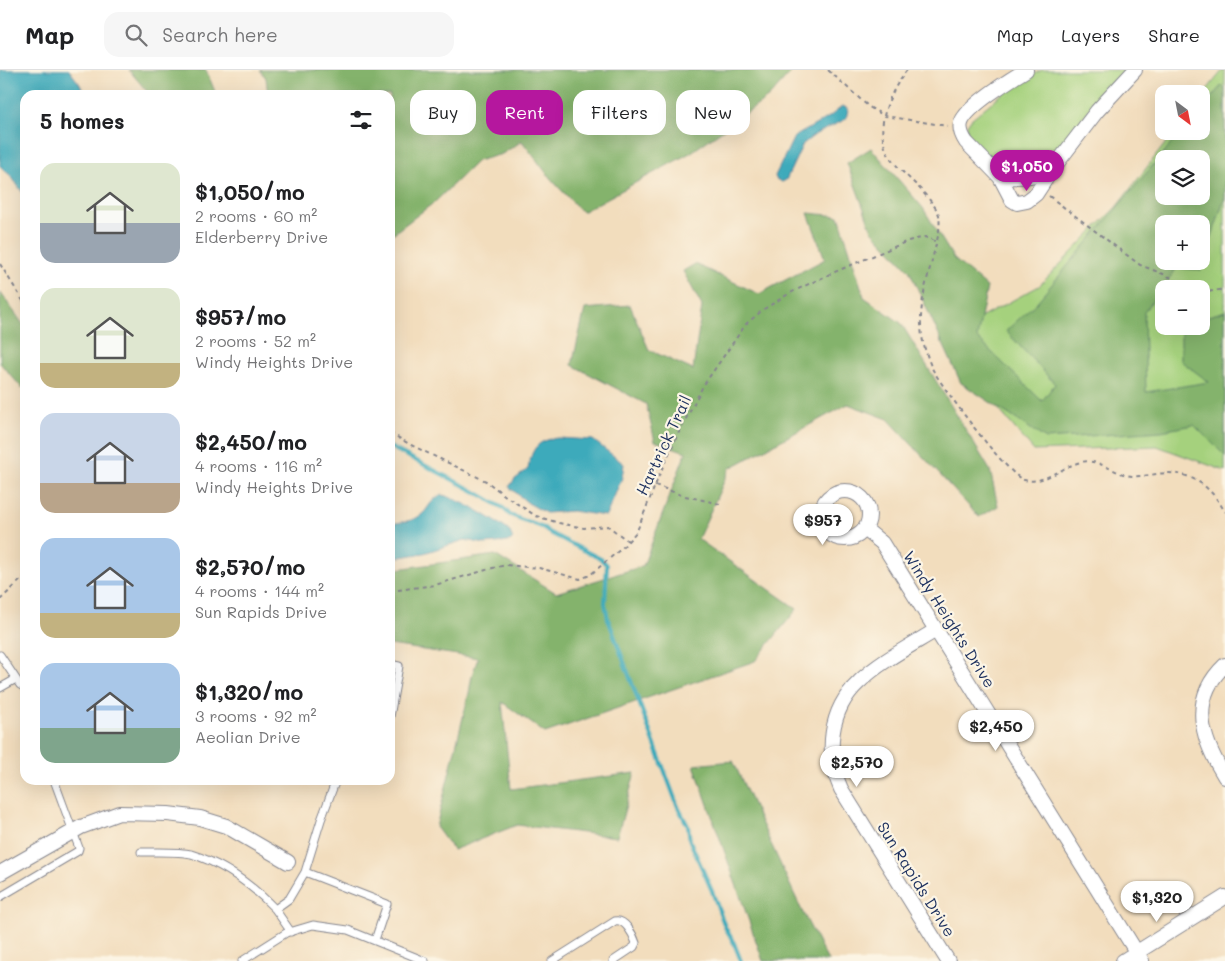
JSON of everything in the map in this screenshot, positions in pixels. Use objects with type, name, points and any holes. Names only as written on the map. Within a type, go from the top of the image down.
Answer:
[{"type":"street","points":[[1026,70],[987,96],[967,114],[961,125],[962,136],[966,142],[1000,177],[1012,200],[1017,203],[1027,201],[1036,194],[1051,171],[1097,112],[1135,70]]},
{"type":"street","points":[[1000,177],[1020,178],[1036,176],[1051,171]]},
{"type":"street","name":"Windy Heights Drive","points":[[865,529],[882,543],[1140,957]]},
{"type":"street","name":"Sun Rapids Drive","points":[[936,630],[858,682],[846,696],[838,712],[834,724],[831,747],[833,768],[841,789],[948,961]]},
{"type":"street","points":[[1225,665],[1216,675],[1206,693],[1203,703],[1202,722],[1209,749],[1225,777]]},
{"type":"street","points":[[0,873],[73,831],[102,818],[119,813],[168,814],[200,818],[226,826],[288,862]]},
{"type":"street","points":[[1123,961],[1140,957],[1225,897]]},
{"type":"lane","points":[[0,655],[20,685]]},
{"type":"lane","points":[[395,665],[399,666],[395,689]]},
{"type":"lane","points":[[0,688],[16,679]]},
{"type":"lane","points":[[0,897],[78,851],[79,848],[56,785]]},
{"type":"lane","points":[[275,909],[289,899],[305,872],[334,785]]},
{"type":"lane","points":[[141,852],[190,854],[228,870],[260,894],[275,909],[291,932]]},
{"type":"lane","points":[[305,872],[387,904],[375,940]]},
{"type":"lane","points":[[552,961],[615,920],[619,920],[623,922],[636,943],[634,947],[613,961]]},
{"type":"lane","points":[[242,961],[291,932],[313,925],[348,930],[425,961]]},
{"type":"path","points":[[828,70],[869,107],[885,116],[950,126]]},
{"type":"path","points":[[907,70],[892,93],[885,116],[884,147],[891,159],[931,202],[938,214],[937,242],[922,298],[920,319],[925,350],[932,369],[967,419],[1004,464],[1023,480],[1047,477],[1085,462],[1093,462],[1132,476],[1169,473],[1185,476],[1204,484],[1217,498],[1225,512]]},
{"type":"path","points":[[1039,189],[1140,265],[1175,280]]},
{"type":"path","name":"Hartrick Trail","points":[[395,590],[435,585],[506,565],[539,568],[580,579],[590,575],[622,548],[637,531],[677,436],[703,386],[746,324],[764,309],[790,293],[848,266],[908,241],[925,237],[937,242]]},
{"type":"path","points":[[0,264],[20,296]]},
{"type":"path","points":[[1210,292],[1225,289]]},
{"type":"path","points":[[395,435],[418,449],[486,481],[536,516],[584,528],[608,526],[628,541]]},
{"type":"path","points":[[655,485],[681,495],[720,504]]},
{"type":"path","points":[[0,600],[20,581]]},
{"type":"green space","points":[[129,70],[206,70],[214,90],[146,90]]},
{"type":"green space","points":[[260,70],[793,70],[769,97],[750,110],[750,90],[676,90],[676,135],[715,135],[690,153],[582,212],[551,179],[522,141],[502,154],[477,161],[436,201],[395,232],[395,90],[267,90],[266,78]]},
{"type":"green space","points":[[1042,70],[1126,70],[1100,96],[1048,163],[1034,169],[1022,171],[1002,167],[993,161],[967,133],[967,125],[971,119],[1013,85]]},
{"type":"green space","points":[[1223,70],[1225,72],[1225,471],[1157,446],[1034,451],[940,340],[1039,286],[1117,206],[1155,157],[1155,205],[1210,205],[1210,150],[1160,150],[1168,140],[1210,140],[1210,86]]},
{"type":"green space","points":[[1222,85],[1225,88],[1225,197],[1210,243],[1210,215],[1155,215],[1155,270],[1176,270],[1168,280],[1155,280],[1155,297],[1144,312],[1146,392],[1209,382],[1181,361],[1181,335],[1210,335],[1210,315],[1225,311],[1225,456],[1194,425],[1161,431],[1046,439],[961,383],[909,270],[872,231],[847,163],[871,148],[923,208],[954,259],[987,287],[977,338],[1042,401],[1055,384],[1006,331],[1036,303],[1155,163],[1155,205],[1210,205],[1210,150],[1166,150],[1174,140],[1210,140],[1210,99]]},
{"type":"green space","points":[[808,213],[839,216],[864,297],[901,323],[990,470],[998,506],[979,517],[888,419],[848,404],[730,468],[698,539],[797,609],[755,661],[545,733],[502,702],[511,789],[635,773],[617,837],[517,825],[453,850],[436,827],[472,675],[478,658],[395,646],[395,569],[495,555],[556,593],[643,566],[686,452],[655,441],[646,404],[572,365],[585,309],[630,305],[649,350],[693,370],[702,306],[683,271],[695,264],[759,294],[825,259]]},
{"type":"green space","points":[[0,292],[20,320],[20,386],[0,363]]},
{"type":"green space","points":[[733,761],[802,911],[828,961],[763,961],[694,765]]},
{"type":"water","points":[[0,70],[69,70],[83,90],[20,90],[20,189],[11,176],[0,166]]},
{"type":"water","points":[[843,106],[848,109],[846,119],[816,134],[803,144],[786,180],[782,182],[776,179],[775,176],[794,137],[829,117]]},
{"type":"water","points":[[558,438],[593,440],[624,464],[622,478],[606,516],[572,511],[546,513],[528,503],[509,487],[514,480],[528,469],[531,456],[540,443]]},
{"type":"water","points":[[441,495],[456,500],[505,528],[510,532],[513,539],[507,542],[485,544],[465,540],[424,553],[395,558],[395,523],[414,519],[424,513],[434,500]]},
{"type":"waterway","points":[[395,450],[474,491],[503,508],[510,515],[544,528],[548,532],[601,559],[607,565],[605,603],[608,619],[678,807],[688,826],[690,841],[741,961]]}]
